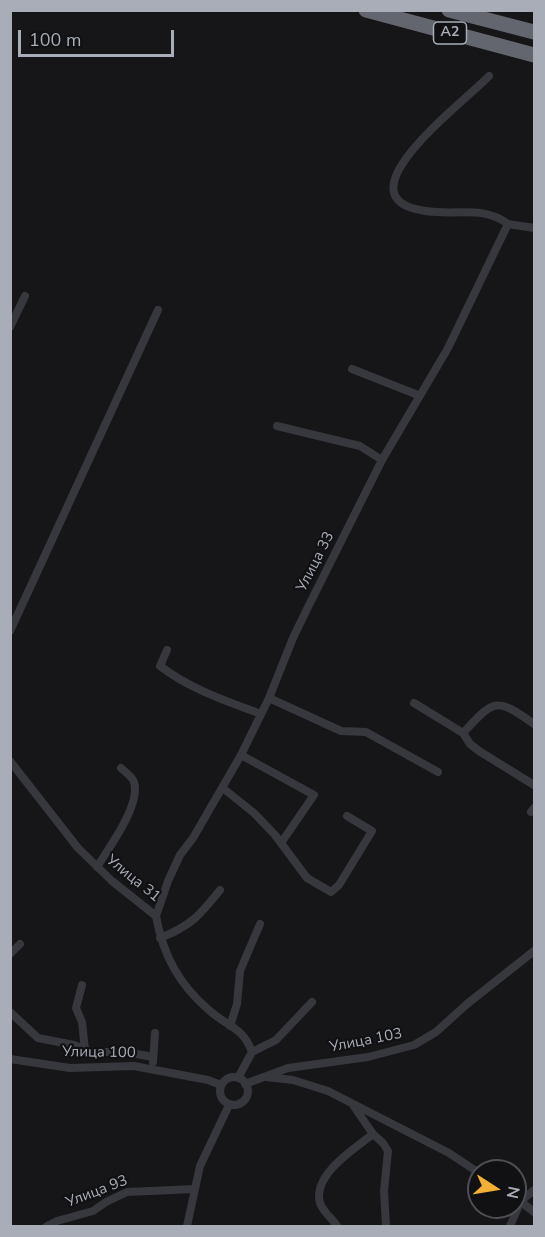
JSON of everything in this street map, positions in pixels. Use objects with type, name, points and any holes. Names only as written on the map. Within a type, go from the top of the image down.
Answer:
[{"type":"highway","name":"A2","points":[[366,10],[534,55]]},
{"type":"highway","name":"A2","points":[[448,10],[534,32]]},
{"type":"street","points":[[489,76],[435,126],[409,154],[396,174],[393,184],[394,192],[398,199],[413,209],[435,212],[485,212],[499,217],[508,224],[534,228]]},
{"type":"street","name":"Улица 33","points":[[156,916],[180,855],[194,838],[242,755],[269,698],[293,638],[382,460],[418,395],[448,348],[508,224]]},
{"type":"street","points":[[10,327],[25,296]]},
{"type":"street","points":[[11,630],[158,310]]},
{"type":"street","points":[[352,369],[418,395]]},
{"type":"street","points":[[278,426],[360,446],[382,460]]},
{"type":"street","points":[[167,650],[160,666],[172,675],[201,691],[261,714]]},
{"type":"street","points":[[269,698],[341,731],[366,732],[438,772]]},
{"type":"street","points":[[414,703],[463,733],[470,744],[479,751],[534,785]]},
{"type":"street","points":[[463,733],[486,709],[494,705],[504,705],[514,709],[534,724]]},
{"type":"street","points":[[242,755],[314,795],[281,843]]},
{"type":"street","name":"Улица 31","points":[[10,761],[78,848],[97,867],[156,916],[160,938],[178,977],[210,1011],[243,1033],[252,1052]]},
{"type":"street","points":[[97,867],[126,820],[135,793],[133,780],[121,768]]},
{"type":"street","points":[[224,789],[254,813],[281,843],[307,878],[331,892],[339,885],[372,831],[346,816]]},
{"type":"street","points":[[160,938],[178,931],[197,918],[220,890]]},
{"type":"street","points":[[230,1026],[237,1004],[240,971],[260,924]]},
{"type":"street","points":[[10,954],[20,944]]},
{"type":"street","name":"Улица 103","points":[[242,1081],[263,1077],[288,1068],[368,1057],[414,1045],[436,1032],[467,1004],[534,951]]},
{"type":"street","points":[[82,985],[76,1008],[82,1022],[85,1050]]},
{"type":"street","points":[[242,1081],[228,1078],[221,1085],[222,1099],[229,1105],[243,1102],[247,1093],[242,1081],[252,1052],[276,1040],[312,1002]]},
{"type":"street","points":[[10,1012],[38,1038],[74,1045],[85,1050],[126,1052],[153,1057]]},
{"type":"street","points":[[152,1069],[155,1033]]},
{"type":"street","name":"Улица 100","points":[[10,1059],[69,1068],[134,1066],[208,1080],[221,1085]]},
{"type":"street","points":[[263,1077],[293,1080],[328,1091],[467,1165]]},
{"type":"street","points":[[187,1227],[200,1166],[229,1105]]},
{"type":"street","points":[[353,1105],[388,1151],[384,1191],[386,1227]]},
{"type":"street","points":[[337,1227],[320,1204],[321,1186],[325,1177],[338,1163],[373,1134]]},
{"type":"street","name":"Улица 93","points":[[47,1227],[57,1221],[93,1211],[127,1192],[195,1189]]}]
